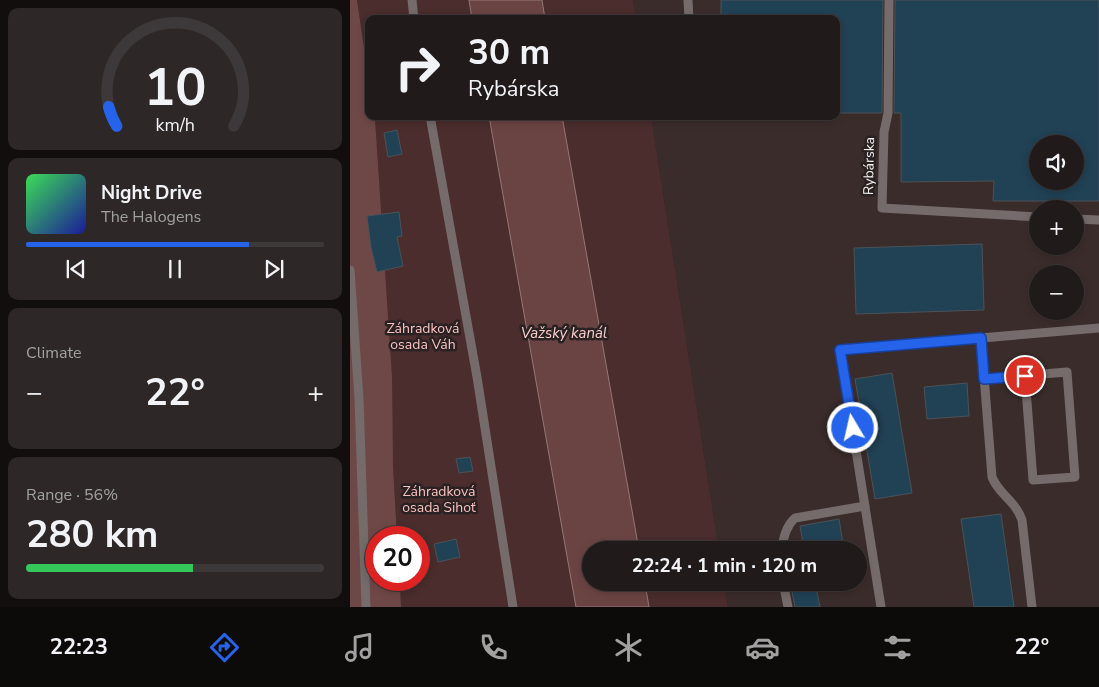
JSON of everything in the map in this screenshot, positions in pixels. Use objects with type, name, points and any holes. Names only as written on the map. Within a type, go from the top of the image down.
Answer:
[{"type":"lane","points":[[412,0],[414,15]]},
{"type":"lane","points":[[688,0],[689,15]]},
{"type":"lane","name":"Rybárska","points":[[889,0],[888,114],[884,132],[882,208],[1029,216]]},
{"type":"lane","points":[[431,120],[477,377],[512,607]]},
{"type":"lane","points":[[1084,219],[1099,220]]},
{"type":"lane","points":[[350,270],[359,398],[366,607]]},
{"type":"lane","points":[[881,607],[840,350],[1099,328]]},
{"type":"lane","points":[[981,338],[992,477],[995,485],[1018,510],[1022,520],[1032,607]]},
{"type":"lane","points":[[984,379],[1066,372],[1075,477],[1033,480],[1025,376]]},
{"type":"lane","points":[[784,541],[786,531],[795,518],[865,506]]},
{"type":"lane","points":[[785,591],[788,607]]},
{"type":"shaded area","points":[[350,0],[357,0],[365,54],[365,120],[375,120],[392,377],[393,464],[396,526],[365,526],[365,591],[400,591],[401,607],[350,607]]},
{"type":"shaded area","points":[[633,0],[1099,0],[1099,607],[728,607],[725,591],[867,591],[867,541],[718,541],[652,120],[840,120],[840,15],[635,15]]},
{"type":"green space","points":[[357,0],[469,0],[471,15],[365,15],[365,54]]},
{"type":"green space","points":[[542,0],[633,0],[635,15],[544,15]]},
{"type":"green space","points":[[374,120],[490,120],[576,607],[401,607],[400,591],[430,591],[430,526],[396,526]]},
{"type":"green space","points":[[563,120],[652,120],[718,541],[637,541]]},
{"type":"green space","points":[[646,591],[725,591],[728,607],[649,607]]},
{"type":"water","points":[[469,0],[542,0],[544,15],[471,15]]},
{"type":"water","name":"Važský kanál","points":[[490,120],[563,120],[637,541],[582,541],[582,591],[646,591],[649,607],[576,607]]},
{"type":"building","points":[[721,0],[883,0],[882,113],[840,113],[840,15],[721,15]]},
{"type":"building","points":[[895,0],[1099,0],[1099,201],[993,201],[994,181],[901,182],[901,113],[894,113]]},
{"type":"building","points":[[397,130],[402,154],[388,157],[384,133]]},
{"type":"building","points":[[399,212],[402,236],[397,237],[403,266],[377,272],[371,248],[367,216]]},
{"type":"building","points":[[982,244],[984,310],[856,314],[854,248]]},
{"type":"building","points":[[892,373],[912,493],[875,499],[855,379]]},
{"type":"building","points":[[967,383],[969,416],[927,419],[924,387]]},
{"type":"building","points":[[470,457],[473,471],[459,473],[456,459]]},
{"type":"building","points":[[1001,514],[1014,607],[974,607],[961,519]]},
{"type":"building","points":[[839,519],[843,541],[802,541],[800,526]]},
{"type":"building","points":[[456,539],[460,557],[438,562],[434,544]]},
{"type":"building","points":[[792,591],[817,591],[820,607],[795,607]]},
{"type":"route","points":[[853,428],[840,350],[981,338],[984,379],[1025,376]]},
{"type":"park label","name":"Záhradková osada Váh","points":[[423,336]]},
{"type":"park label","name":"Záhradková osada Sihoť","points":[[439,500]]}]
